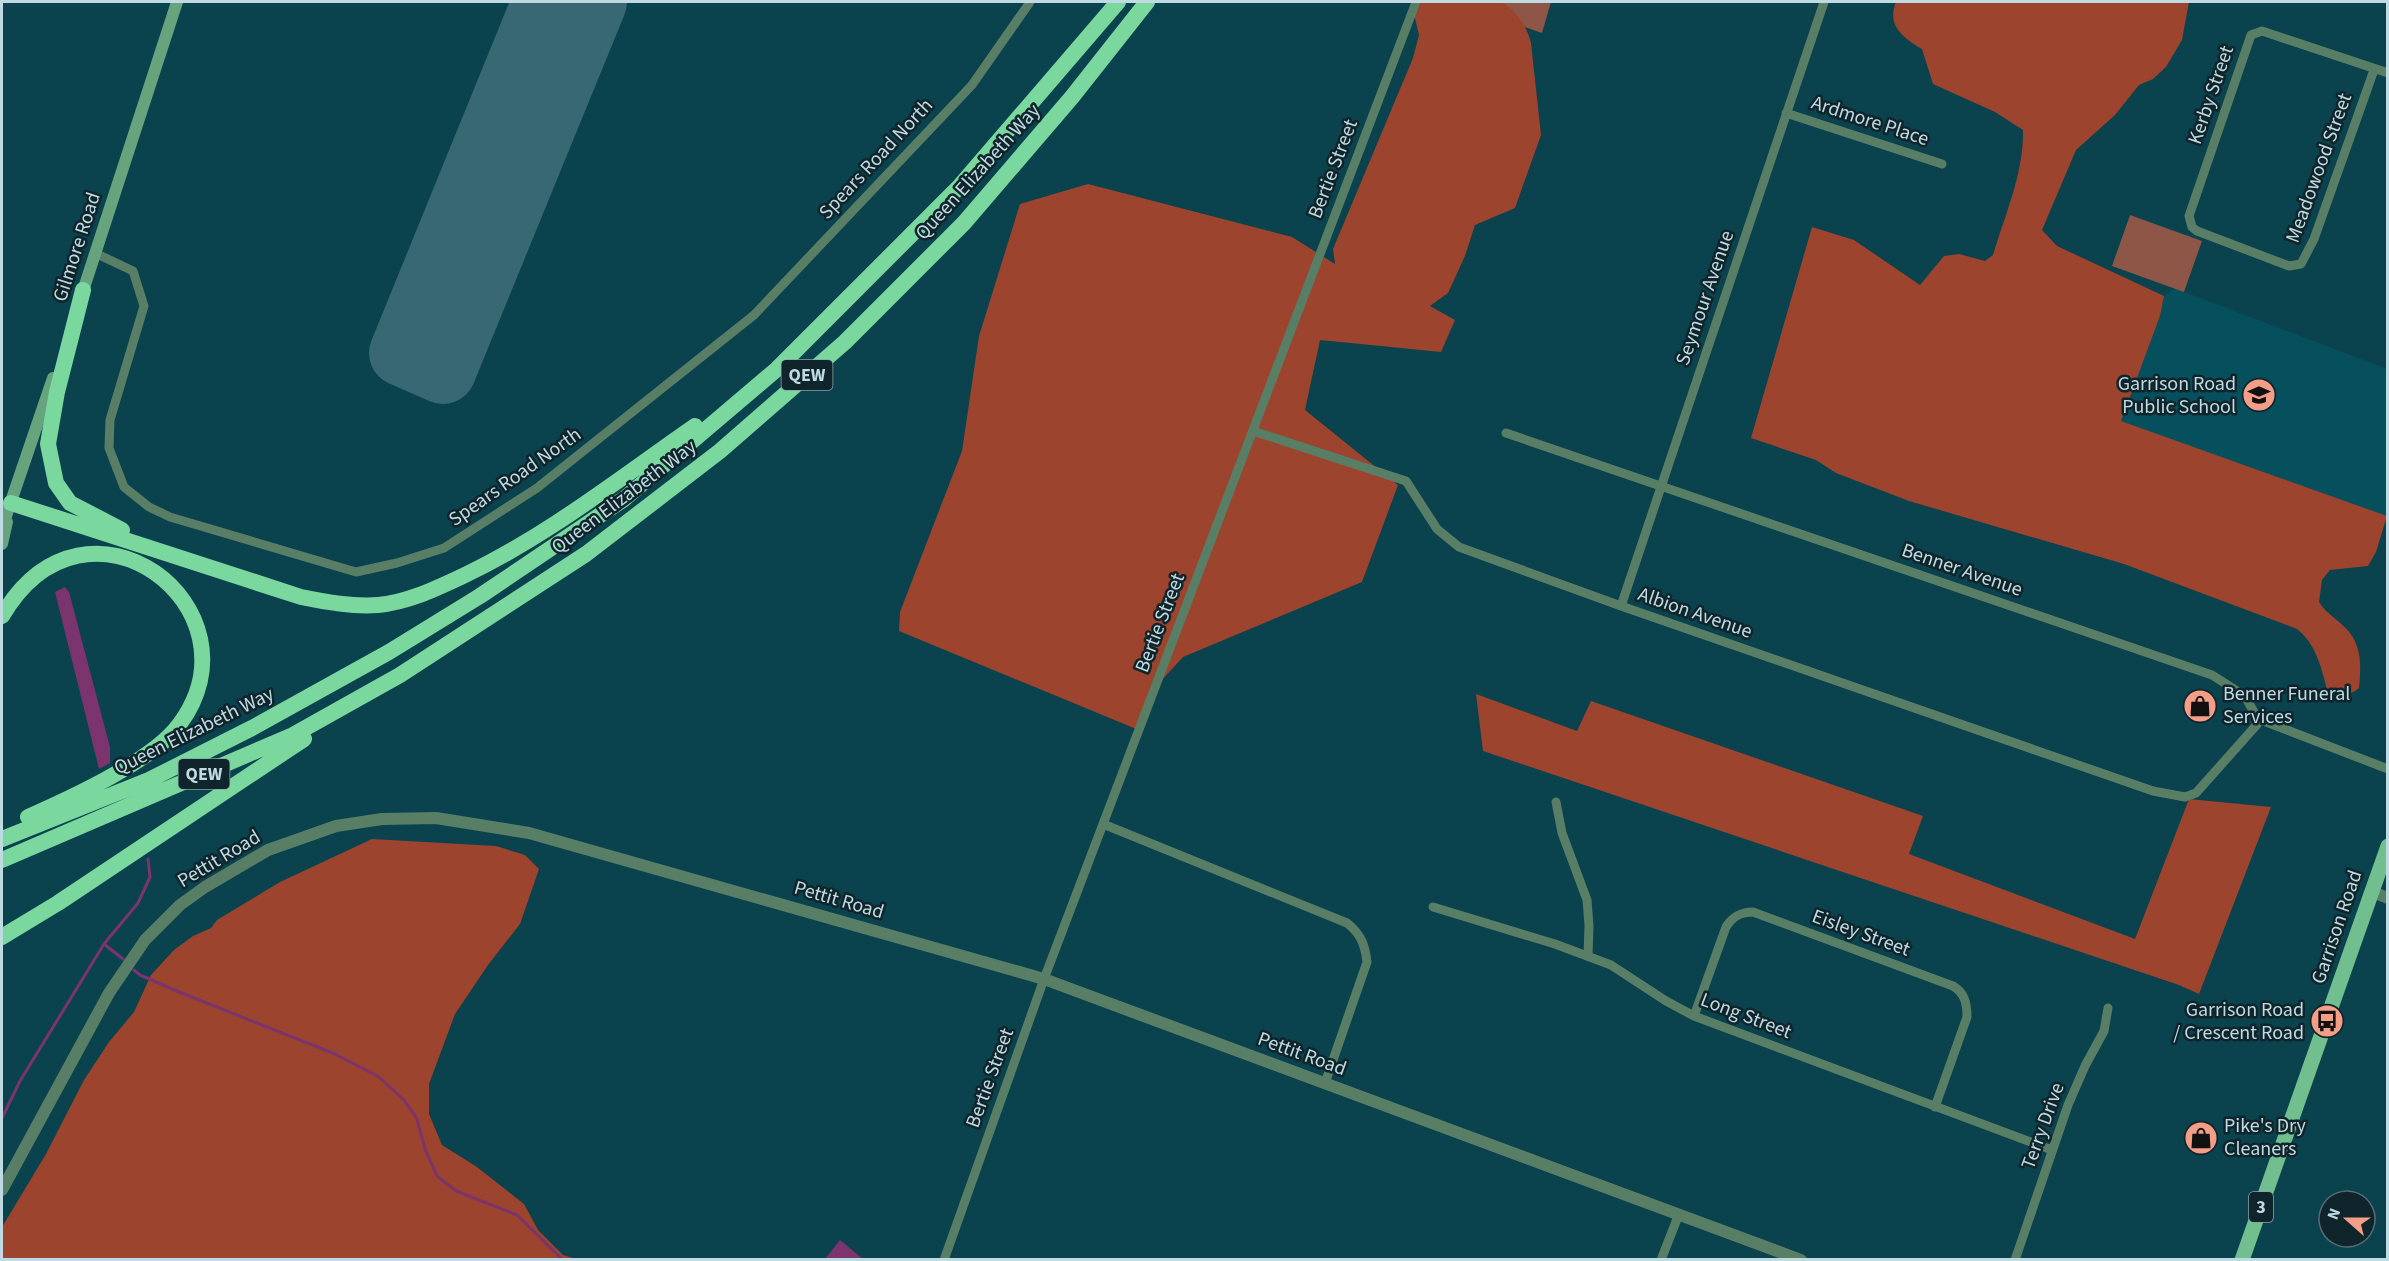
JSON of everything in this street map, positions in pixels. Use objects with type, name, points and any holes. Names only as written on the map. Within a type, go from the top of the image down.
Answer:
[{"type":"highway","name":"Queen Elizabeth Way","points":[[2,839],[149,780],[252,728],[399,646],[480,596],[624,499],[777,369],[959,187],[1118,2]]},
{"type":"highway","name":"Queen Elizabeth Way","points":[[2,860],[293,735],[400,675],[586,554],[720,451],[845,342],[964,223],[1072,98],[1148,2]]},
{"type":"highway","points":[[83,290],[57,392],[48,444],[56,483],[70,503],[168,555]]},
{"type":"highway","points":[[6,502],[301,597],[332,603],[378,605],[427,593],[494,561],[540,534],[777,369]]},
{"type":"highway","points":[[2,616],[9,604],[37,573],[57,561],[79,555],[103,554],[128,559],[150,568],[170,583],[185,602],[194,619],[201,654],[197,693],[179,726],[165,740],[138,760],[59,803],[2,829]]},
{"type":"highway","points":[[2,937],[58,903],[400,675]]},
{"type":"main road","name":"Gilmore Road","points":[[2,528],[6,502],[83,290],[177,2]]},
{"type":"main road","name":"Gilmore Road","points":[[2,544],[6,502]]},
{"type":"main road","name":"Garrison Road","points":[[2242,1260],[2388,846]]},
{"type":"street","name":"Spears Road North","points":[[95,253],[133,272],[144,306],[110,420],[110,448],[123,487],[148,507],[170,517],[356,572],[397,563],[444,548],[537,488],[754,315],[972,84],[1030,2]]},
{"type":"street","name":"Bertie Street","points":[[944,1260],[1044,979],[1416,2]]},
{"type":"street","name":"Seymour Avenue","points":[[1621,606],[1824,2]]},
{"type":"street","name":"Kerby Street","points":[[2190,222],[2189,216],[2251,35],[2262,31],[2374,70]]},
{"type":"street","points":[[2374,70],[2388,73]]},
{"type":"street","name":"Meadowood Street","points":[[2190,222],[2192,227],[2198,231],[2278,262],[2289,266],[2301,264],[2314,239],[2374,70]]},
{"type":"street","name":"Ardmore Place","points":[[1786,114],[1942,164]]},
{"type":"street","name":"Albion Avenue","points":[[1253,431],[1406,481],[1437,529],[1459,548],[2152,791],[2185,798],[2196,793],[2261,720]]},
{"type":"street","name":"Benner Avenue","points":[[1506,433],[2212,675],[2245,696],[2256,716],[2261,720]]},
{"type":"street","points":[[2261,720],[2388,770]]},
{"type":"street","points":[[1556,802],[1562,833],[1587,900],[1588,956]]},
{"type":"street","name":"Pettit Road","points":[[2,1190],[109,993],[146,940],[180,905],[268,850],[336,826],[382,819],[436,818],[529,833],[1044,979],[1801,1260]]},
{"type":"street","points":[[1103,824],[1347,923],[1356,930],[1365,945],[1367,962],[1325,1083]]},
{"type":"street","points":[[2372,892],[2388,898]]},
{"type":"street","name":"Long Street","points":[[1433,907],[1555,944],[1611,965],[1666,1001],[1694,1016],[2052,1150]]},
{"type":"street","name":"Eisley Street","points":[[1694,1016],[1726,927],[1734,917],[1745,912],[1753,912],[1953,986],[1964,996],[1967,1017],[1935,1107]]},
{"type":"street","name":"Terry Drive","points":[[2014,1260],[2052,1150],[2085,1066],[2104,1031],[2108,1008]]},
{"type":"street","points":[[1661,1260],[1678,1214]]},
{"type":"shaded area","points":[[1411,2],[1502,2],[1512,10],[1524,25],[1531,43],[1541,135],[1515,208],[1475,225],[1465,256],[1448,293],[1430,306],[1455,320],[1441,352],[1320,340],[1305,410],[1398,485],[1362,582],[1183,657],[1160,682],[1141,731],[899,631],[900,612],[962,451],[979,336],[1020,204],[1088,184],[1292,237],[1335,264],[1333,249],[1413,58],[1419,35]]},
{"type":"shaded area","points":[[1451,2],[1551,2],[1542,33]]},
{"type":"shaded area","points":[[1896,2],[2189,2],[2182,40],[2166,67],[2153,79],[2139,85],[2115,115],[2076,150],[2042,230],[2057,246],[2164,296],[2160,316],[2121,421],[2387,516],[2376,552],[2368,566],[2330,570],[2322,580],[2319,602],[2346,629],[2357,646],[2360,674],[2359,688],[2355,691],[2344,695],[2327,689],[2313,649],[2297,629],[2124,564],[1909,501],[1836,473],[1816,460],[1751,438],[1812,227],[1854,240],[1920,285],[1944,256],[1959,254],[1985,261],[1993,255],[2017,177],[2023,130],[1995,112],[1933,84],[1922,49],[1903,36],[1895,25],[1893,18]]},
{"type":"shaded area","points":[[2130,215],[2202,241],[2184,292],[2112,266]]},
{"type":"shaded area","name":"Garrison Road Public School","points":[[2174,288],[2387,369],[2387,516],[2120,421],[2160,316],[2164,296]]},
{"type":"shaded area","points":[[65,587],[69,592],[110,747],[110,763],[99,769],[55,592]]},
{"type":"shaded area","points":[[1476,694],[1577,731],[1591,701],[1923,816],[1909,854],[2135,939],[2189,799],[2271,807],[2199,994],[2179,985],[1483,751]]},
{"type":"shaded area","points":[[372,839],[496,846],[525,855],[539,869],[520,924],[488,965],[455,1014],[429,1084],[429,1114],[442,1145],[477,1167],[524,1204],[538,1230],[563,1255],[576,1259],[2,1259],[2,1227],[46,1154],[84,1080],[109,1042],[134,1012],[151,975],[174,950],[193,936],[211,928],[217,920],[280,882]]},
{"type":"shaded area","points":[[840,1240],[863,1259],[825,1259]]},
{"type":"waterway","points":[[2,1118],[20,1081],[104,944],[138,903],[150,877],[148,859]]},
{"type":"waterway","points":[[104,944],[123,959]]},
{"type":"waterway","points":[[134,970],[140,975],[179,992],[335,1054],[379,1077],[404,1100],[417,1119],[425,1149],[437,1176],[456,1191],[517,1215],[563,1260]]},
{"type":"runway","points":[[545,2],[402,353],[443,371],[594,2]]},
{"type":"place","name":"Garrison Road Public School","points":[[2259,395]]},
{"type":"place","name":"Benner Funeral Services","points":[[2200,706]]},
{"type":"place","name":"Garrison Road / Crescent Road","points":[[2327,1021]]},
{"type":"place","name":"Pike's Dry Cleaners","points":[[2201,1138]]}]
